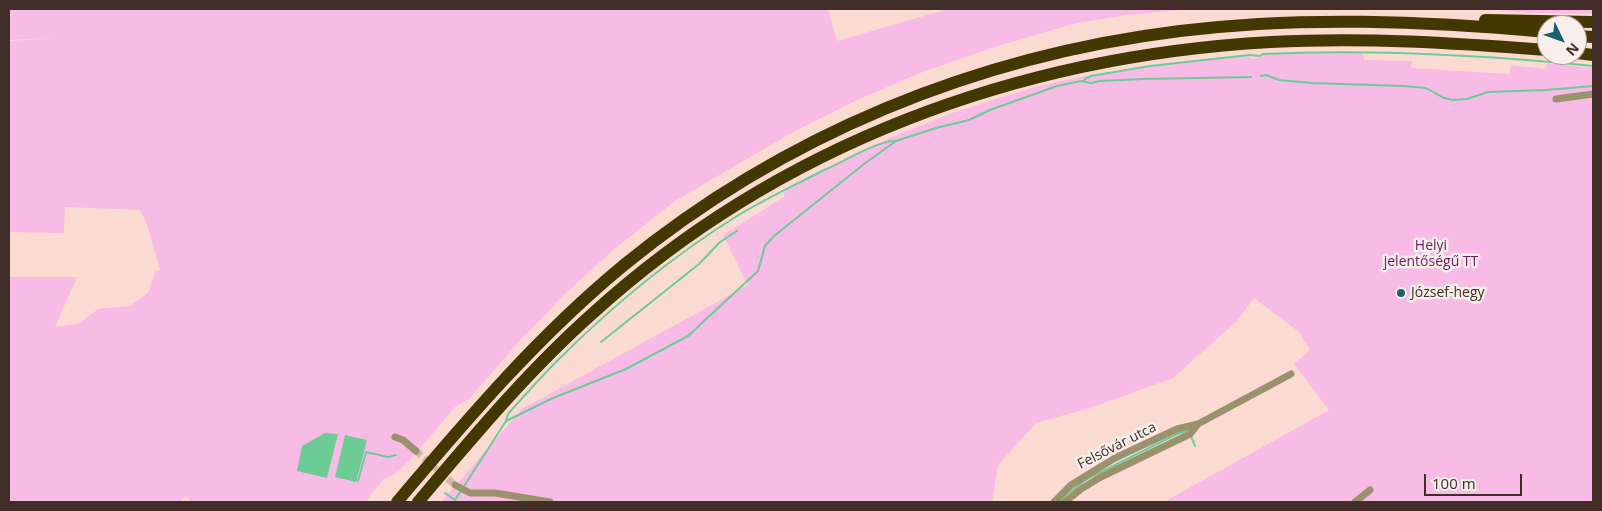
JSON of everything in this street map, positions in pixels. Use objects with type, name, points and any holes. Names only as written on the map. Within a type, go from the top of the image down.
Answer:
[{"type":"highway","points":[[1451,25],[1466,19],[1593,22]]},
{"type":"highway","points":[[397,502],[459,429],[526,356],[578,304],[624,266],[692,214],[747,177],[802,147],[902,100],[964,78],[1046,55],[1117,40],[1182,30],[1269,24],[1352,22],[1451,25],[1537,31]]},
{"type":"highway","points":[[418,502],[478,431],[530,374],[594,312],[640,273],[686,238],[756,192],[848,145],[907,119],[971,96],[1048,74],[1102,62],[1180,50],[1270,42],[1349,40],[1461,44],[1537,49]]},
{"type":"street","points":[[1556,99],[1593,94]]},
{"type":"street","name":"Felsővár utca","points":[[1054,502],[1071,485],[1115,458],[1177,429],[1198,424],[1291,374]]},
{"type":"street","name":"Felsővár utca","points":[[1065,502],[1081,488],[1101,477],[1190,434],[1198,424]]},
{"type":"street","points":[[395,436],[416,451]]},
{"type":"street","points":[[461,488],[470,493],[495,493],[550,502]]},
{"type":"street","points":[[1355,502],[1370,490]]},
{"type":"green space","points":[[9,9],[828,9],[837,41],[948,9],[1193,9],[1126,15],[1073,24],[998,46],[925,71],[857,100],[793,132],[675,201],[612,251],[565,294],[523,337],[468,400],[455,407],[412,458],[394,475],[384,479],[366,502],[190,502],[189,498],[185,496],[179,502],[173,500],[171,502],[9,502],[9,277],[77,277],[55,327],[78,324],[98,309],[130,306],[148,293],[155,272],[160,270],[147,224],[140,210],[65,207],[64,233],[9,232],[9,41],[55,38],[9,40]]},
{"type":"green space","points":[[1487,9],[1593,9],[1593,14],[1528,13]]},
{"type":"green space","name":"Helyi jelentőségű TT","points":[[1363,53],[1364,60],[1412,61],[1411,68],[1509,74],[1511,65],[1546,69],[1547,65],[1593,68],[1593,502],[1164,502],[1329,410],[1294,364],[1310,350],[1299,332],[1254,298],[1237,321],[1173,378],[1093,407],[1036,423],[998,465],[992,502],[441,502],[522,409],[748,285],[723,235],[784,197],[787,188],[887,139],[952,113],[1031,88],[1087,75],[1090,77],[1170,63],[1246,56],[1255,58],[1264,55]]},
{"type":"shaded area","points":[[325,433],[338,434],[327,478],[297,471],[302,446]]},
{"type":"shaded area","points":[[345,435],[367,440],[356,482],[335,477]]},
{"type":"waterway","points":[[1084,81],[1091,76],[1150,66],[1249,55],[1260,56],[1263,54],[1346,52],[1428,54],[1593,66]]},
{"type":"waterway","points":[[1261,76],[1266,75],[1279,80],[1311,83],[1426,88],[1444,98],[1453,100],[1467,99],[1488,92],[1593,86]]},
{"type":"waterway","points":[[506,421],[553,398],[626,369],[688,336],[758,271],[765,246],[774,236],[864,164],[896,141],[969,120],[990,110],[1057,86],[1081,81],[1091,83],[1143,79],[1251,77]]},
{"type":"waterway","points":[[445,493],[455,500],[506,421],[508,414],[577,341],[620,302],[666,265],[737,216],[758,204],[859,153],[886,142],[894,141]]},
{"type":"waterway","points":[[601,342],[699,264],[720,242],[737,231]]},
{"type":"waterway","points":[[1060,502],[1087,479],[1177,434],[1189,432]]},
{"type":"waterway","points":[[1191,436],[1195,446]]},
{"type":"waterway","points":[[357,480],[366,452],[388,457],[396,455]]},
{"type":"tunnel","points":[[416,451],[455,485]]},
{"type":"place","name":"József-hegy","points":[[1401,293]]}]
